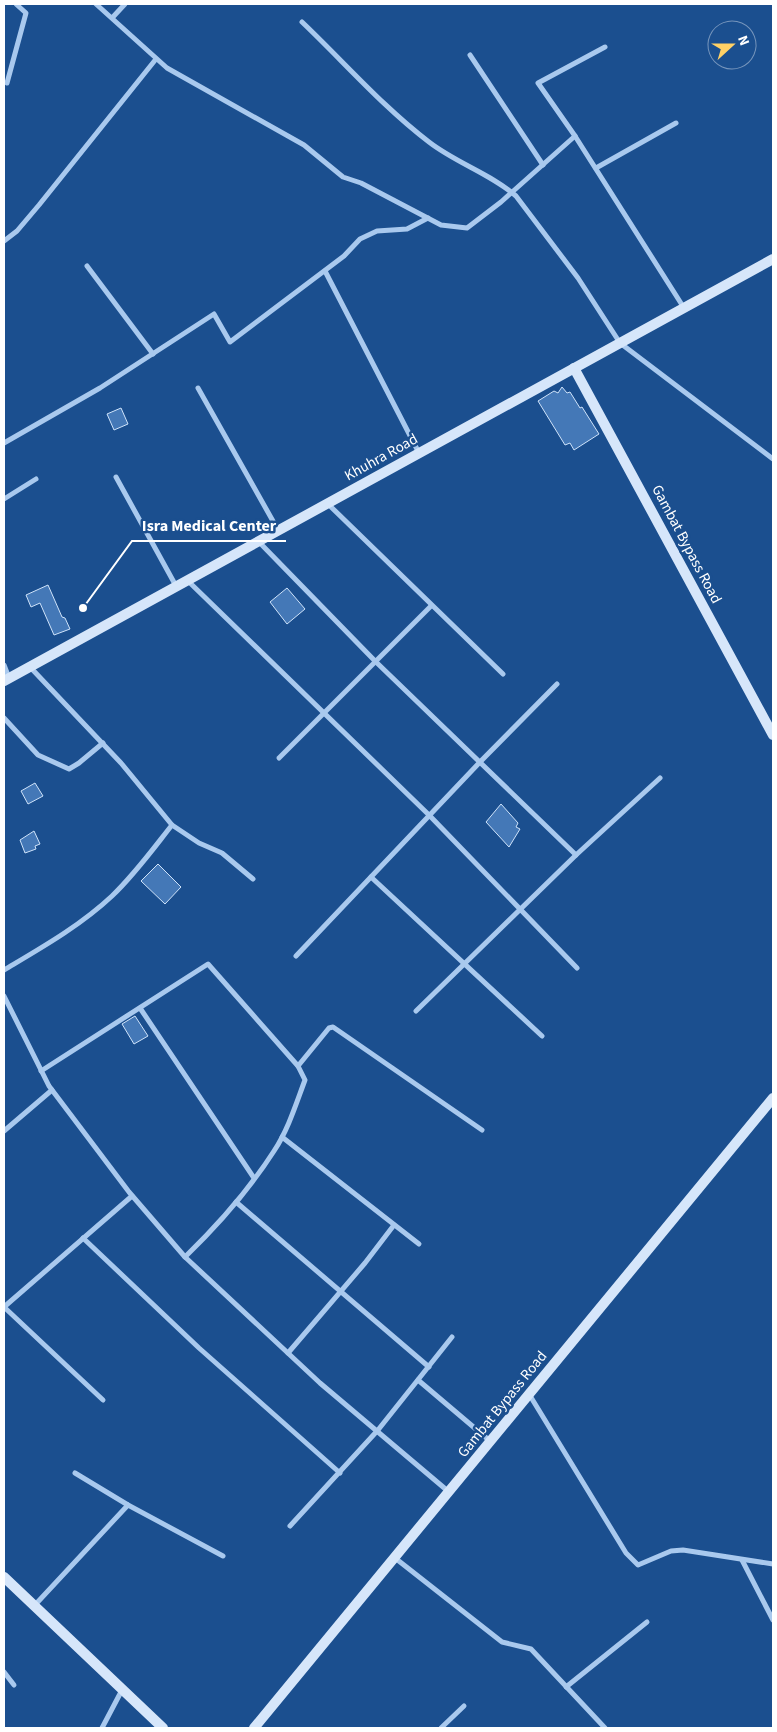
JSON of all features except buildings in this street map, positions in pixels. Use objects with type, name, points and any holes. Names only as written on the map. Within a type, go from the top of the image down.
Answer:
[{"type":"street","points":[[4,80],[7,83],[26,14],[16,4]]},
{"type":"street","points":[[96,4],[166,68],[304,145],[343,177],[361,183],[441,225],[467,228],[512,193],[575,136]]},
{"type":"street","points":[[112,18],[125,4]]},
{"type":"street","points":[[302,22],[396,114],[430,143],[458,162],[512,193],[578,278],[620,343],[773,459]]},
{"type":"street","points":[[605,47],[538,83],[596,168],[684,308]]},
{"type":"street","points":[[470,55],[543,165]]},
{"type":"street","points":[[4,241],[17,231],[39,205],[156,59]]},
{"type":"street","points":[[596,168],[676,123]]},
{"type":"street","points":[[4,443],[100,388],[214,314],[230,342],[344,256],[360,239],[377,231],[408,229],[428,218]]},
{"type":"street","name":"Khuhra Road","points":[[6,680],[773,259]]},
{"type":"street","points":[[87,266],[153,354]]},
{"type":"street","points":[[325,271],[419,453]]},
{"type":"street","name":"Gambat Bypass Road","points":[[574,368],[773,735]]},
{"type":"street","points":[[198,388],[278,530]]},
{"type":"street","points":[[116,477],[176,586]]},
{"type":"street","points":[[4,499],[36,479]]},
{"type":"street","points":[[328,503],[431,606],[503,674]]},
{"type":"street","points":[[258,541],[376,661],[576,855]]},
{"type":"street","points":[[187,580],[429,815],[577,968]]},
{"type":"street","points":[[279,758],[431,606]]},
{"type":"street","points":[[4,665],[6,680]]},
{"type":"street","points":[[30,666],[102,743],[172,824],[199,843],[222,853],[253,879]]},
{"type":"street","points":[[296,956],[429,815],[557,684]]},
{"type":"street","points":[[4,718],[38,755],[68,768],[79,763],[102,743]]},
{"type":"street","points":[[416,1011],[576,855],[660,778]]},
{"type":"street","points":[[4,970],[72,928],[111,897],[131,876],[172,824]]},
{"type":"street","points":[[370,877],[542,1036]]},
{"type":"street","points":[[41,1071],[208,964],[298,1066],[304,1080],[282,1137],[274,1152],[224,1218],[185,1257]]},
{"type":"street","points":[[4,996],[52,1090],[132,1196],[185,1257],[320,1383],[378,1430],[449,1492]]},
{"type":"street","points":[[140,1008],[254,1178]]},
{"type":"street","points":[[298,1066],[324,1032],[333,1027],[482,1130]]},
{"type":"street","points":[[4,1130],[52,1090]]},
{"type":"street","name":"Gambat Bypass Road","points":[[254,1728],[773,1098]]},
{"type":"street","points":[[282,1137],[419,1244]]},
{"type":"street","points":[[103,1400],[4,1307],[132,1196]]},
{"type":"street","points":[[236,1202],[429,1367]]},
{"type":"street","points":[[288,1353],[342,1291],[394,1225]]},
{"type":"street","points":[[83,1238],[199,1348],[340,1473]]},
{"type":"street","points":[[290,1526],[378,1430],[452,1337]]},
{"type":"street","points":[[418,1380],[490,1442]]},
{"type":"street","points":[[529,1394],[631,1559],[638,1564],[671,1551],[683,1550],[773,1564]]},
{"type":"street","points":[[75,1473],[128,1505],[223,1556]]},
{"type":"street","points":[[34,1606],[128,1505]]},
{"type":"street","points":[[395,1558],[502,1642],[531,1649],[605,1728]]},
{"type":"street","points":[[742,1560],[773,1620]]},
{"type":"street","points":[[5,1581],[163,1728]]},
{"type":"street","points":[[566,1687],[647,1622]]},
{"type":"street","points":[[4,1672],[14,1685]]},
{"type":"street","points":[[102,1728],[122,1689]]},
{"type":"street","points":[[441,1728],[464,1706]]},
{"type":"place","name":"Isra Medical Center","points":[[83,608]]}]
